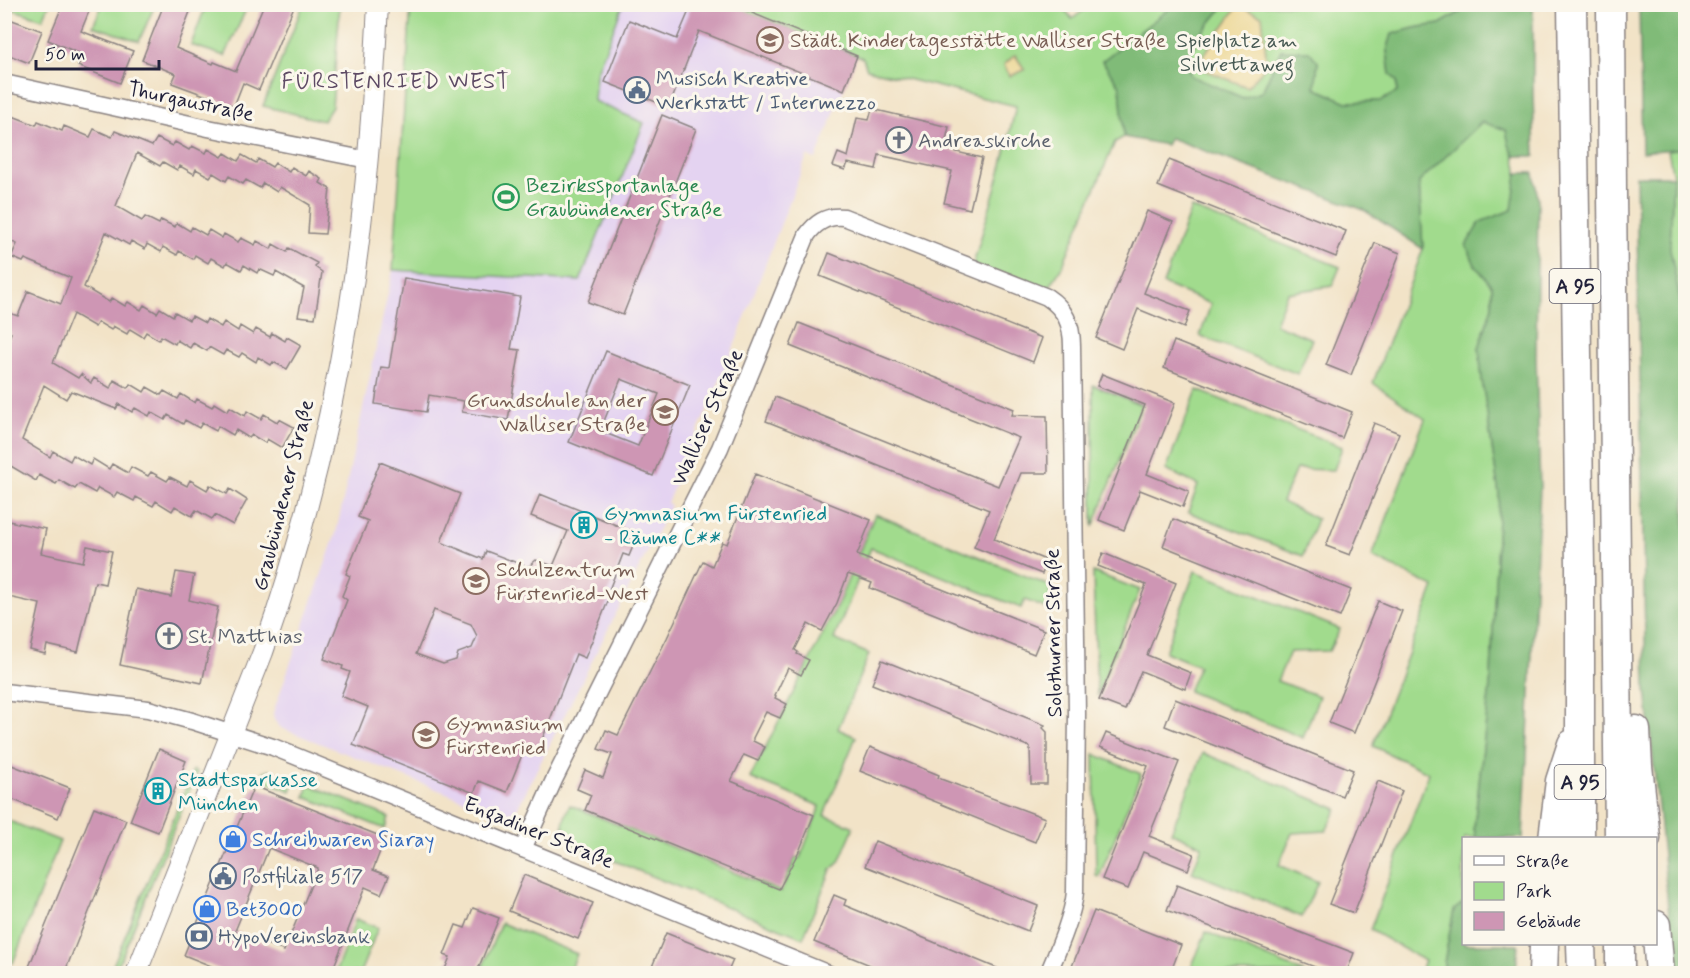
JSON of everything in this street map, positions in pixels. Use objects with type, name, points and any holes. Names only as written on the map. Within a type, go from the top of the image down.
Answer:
[{"type":"highway","name":"A 95","points":[[1572,4],[1580,567],[1580,837]]},
{"type":"highway","name":"A 95","points":[[1611,4],[1619,837]]},
{"type":"highway","points":[[1616,639],[1634,675],[1638,766],[1646,837]]},
{"type":"highway","points":[[1553,837],[1560,781],[1579,725]]},
{"type":"highway","points":[[1657,937],[1660,974]]},
{"type":"highway","points":[[1543,974],[1544,945]]},
{"type":"highway","points":[[1581,945],[1582,974]]},
{"type":"highway","points":[[1620,945],[1620,974]]},
{"type":"street","name":"Graubündener Straße","points":[[136,974],[253,681],[282,599],[314,484],[350,305],[368,160],[378,4]]},
{"type":"street","name":"Thurgaustraße","points":[[4,83],[208,128],[368,160]]},
{"type":"street","name":"Walliser Straße","points":[[523,849],[554,780],[720,448],[811,230],[822,220],[838,216],[850,218],[1047,297]]},
{"type":"street","name":"Solothurner Straße","points":[[1047,297],[1063,310],[1072,338],[1077,714],[1075,892],[1070,915],[1048,974]]},
{"type":"street","name":"Engadiner Straße","points":[[4,692],[148,709],[273,747],[829,974]]},
{"type":"shaded area","name":"Schulzentrum Fürstenried-West","points":[[623,5],[730,5],[857,56],[816,159],[807,156],[731,354],[667,503],[671,505],[518,807],[513,812],[497,813],[281,728],[274,720],[273,713],[336,533],[393,270],[580,281],[644,124],[594,101],[596,74]]},
{"type":"green space","points":[[13,4],[49,5],[43,19],[11,9]]},
{"type":"green space","points":[[102,4],[155,5],[139,41],[93,26]]},
{"type":"green space","points":[[1061,4],[1072,19],[1091,5],[1174,5],[1103,61],[1120,86],[1124,137],[1115,142],[1061,269],[1045,294],[973,265],[1002,165],[1016,106],[867,69],[863,58],[730,5]]},
{"type":"green space","points":[[206,5],[248,5],[225,56],[191,45]]},
{"type":"green space","points":[[303,5],[340,5],[332,107],[323,121],[263,106]]},
{"type":"green space","name":"Bezirkssportanlage Graubündener Straße","points":[[411,5],[623,5],[596,74],[594,101],[644,123],[580,281],[393,270]]},
{"type":"green space","points":[[1174,5],[1225,5],[1199,36],[1186,63],[1191,76],[1243,98],[1262,92],[1281,50],[1309,51],[1318,62],[1315,88],[1347,102],[1381,101],[1397,92],[1397,81],[1390,74],[1387,51],[1392,34],[1440,24],[1469,7],[1533,5],[1535,156],[1515,156],[1509,145],[1506,130],[1482,122],[1419,182],[1423,249],[1364,210],[1170,138],[1166,145],[1124,137],[1120,86],[1102,61]]},
{"type":"green space","name":"Spielplatz am Silvrettaweg","points":[[1225,5],[1482,5],[1469,7],[1440,24],[1392,34],[1387,51],[1390,74],[1397,81],[1397,92],[1381,101],[1347,102],[1315,88],[1318,62],[1281,50],[1262,92],[1243,98],[1191,76],[1186,63],[1199,36]]},
{"type":"green space","points":[[1639,5],[1685,5],[1685,148],[1642,152]]},
{"type":"green space","points":[[1482,121],[1506,130],[1516,161],[1517,177],[1512,210],[1480,222],[1475,265],[1492,285],[1492,307],[1479,348],[1499,494],[1491,677],[1474,828],[1476,837],[1462,837],[1462,904],[1454,911],[1444,963],[1445,973],[1420,973],[1425,961],[1370,930],[1429,773],[1373,746],[1434,587],[1372,557],[1425,419],[1373,383],[1423,249],[1419,182]]},
{"type":"green space","points":[[1685,148],[1685,325],[1670,249],[1673,176],[1668,150]]},
{"type":"green space","points":[[1517,173],[1534,173],[1538,200],[1536,356],[1540,489],[1523,837],[1476,837],[1474,828],[1491,677],[1499,494],[1479,348],[1492,307],[1492,286],[1475,265],[1466,245],[1480,222],[1512,210]]},
{"type":"green space","points":[[1636,176],[1673,176],[1670,249],[1685,325],[1685,973],[1675,973],[1646,690]]},
{"type":"green space","points":[[1191,208],[1340,267],[1332,286],[1287,293],[1275,324],[1312,339],[1298,374],[1200,336],[1211,304],[1163,284]]},
{"type":"green space","points":[[1093,385],[1142,405],[1093,527]]},
{"type":"green space","points":[[1197,390],[1342,447],[1334,470],[1296,469],[1282,502],[1317,519],[1303,556],[1188,512],[1198,485],[1166,470]]},
{"type":"green space","points":[[875,514],[1050,586],[1050,610],[1025,600],[1021,608],[871,548],[834,639],[869,654],[838,729],[856,737],[824,815],[852,826],[853,829],[839,862],[831,870],[803,938],[573,844],[563,825],[570,805],[781,892],[795,858],[800,858],[820,806],[750,778],[838,604]]},
{"type":"green space","points":[[1195,571],[1340,629],[1329,651],[1290,652],[1277,681],[1319,696],[1303,738],[1188,691],[1199,666],[1165,652]]},
{"type":"green space","points":[[1093,572],[1140,590],[1097,696]]},
{"type":"green space","points":[[1203,753],[1337,809],[1326,831],[1292,833],[1279,865],[1318,882],[1302,917],[1192,872],[1202,846],[1171,832]]},
{"type":"green space","points":[[1094,754],[1141,774],[1099,877],[1096,876]]},
{"type":"green space","points":[[193,770],[197,772],[115,973],[110,973]]},
{"type":"green space","points":[[269,770],[295,780],[291,791],[258,778],[263,772]]},
{"type":"green space","points":[[309,785],[389,817],[385,829],[305,797]]},
{"type":"green space","points":[[4,819],[60,841],[13,963],[5,960]]},
{"type":"green space","points":[[1462,904],[1462,945],[1518,945],[1516,973],[1445,973],[1444,963],[1454,910]]},
{"type":"green space","points":[[356,919],[378,928],[360,973],[335,973]]},
{"type":"green space","points":[[501,923],[577,954],[569,973],[480,973]]},
{"type":"green space","points":[[1206,932],[1305,973],[1189,973]]},
{"type":"sand","points":[[1241,7],[1262,16],[1267,65],[1247,87],[1200,68],[1201,59],[1235,10]]},
{"type":"sand","points":[[1015,55],[1025,70],[1010,76],[1004,65]]},
{"type":"building","points":[[63,4],[92,4],[81,31],[133,51],[120,83],[78,66],[83,55],[48,40]]},
{"type":"building","points":[[164,4],[193,4],[176,48],[236,71],[264,4],[295,4],[259,90],[243,83],[234,106],[172,83],[176,74],[142,60]]},
{"type":"building","points":[[692,4],[730,4],[857,56],[844,90],[699,31],[669,107],[605,82],[629,20],[677,39]]},
{"type":"building","points":[[4,17],[42,31],[29,63],[4,53]]},
{"type":"building","name":"Andreaskirche","points":[[872,109],[949,127],[944,149],[982,158],[970,209],[944,203],[952,171],[879,155],[876,169],[848,163],[845,170],[833,166],[838,153],[848,157],[857,118],[869,120]]},
{"type":"building","points":[[10,115],[36,125],[38,121],[62,131],[64,126],[90,137],[94,129],[112,137],[115,131],[152,146],[157,138],[172,146],[175,142],[189,150],[192,146],[206,153],[208,149],[222,157],[225,153],[238,161],[242,155],[256,163],[258,159],[272,167],[275,163],[289,172],[292,167],[306,176],[309,171],[322,179],[320,183],[330,189],[325,234],[308,233],[310,205],[280,187],[277,192],[263,183],[260,188],[246,180],[243,184],[229,176],[226,181],[213,173],[210,177],[196,169],[194,174],[180,166],[177,170],[163,162],[160,166],[137,153],[116,206],[142,221],[145,217],[159,224],[161,220],[175,227],[177,223],[190,231],[192,227],[206,235],[209,230],[222,238],[224,234],[238,242],[241,238],[255,245],[257,241],[271,249],[273,244],[287,252],[289,248],[317,263],[315,267],[322,272],[315,318],[298,316],[304,288],[276,272],[274,276],[259,269],[257,273],[244,265],[241,270],[227,262],[225,266],[211,258],[208,263],[195,255],[193,259],[179,251],[177,255],[163,247],[161,252],[147,244],[145,249],[131,241],[129,245],[106,232],[84,287],[109,302],[112,298],[125,306],[128,302],[141,310],[144,305],[157,313],[160,308],[173,316],[175,312],[189,320],[192,316],[205,323],[207,319],[221,327],[224,322],[238,331],[240,326],[253,334],[256,329],[270,337],[272,333],[285,341],[287,337],[301,345],[287,369],[273,362],[271,365],[258,357],[256,362],[242,353],[239,357],[226,350],[223,355],[209,347],[207,351],[193,343],[190,348],[177,340],[175,344],[161,336],[159,340],[146,332],[143,337],[130,329],[127,334],[113,326],[111,330],[98,322],[95,327],[73,314],[53,363],[78,378],[81,374],[91,383],[94,378],[110,388],[114,380],[128,388],[131,384],[144,392],[147,387],[161,395],[164,391],[178,399],[181,394],[195,403],[197,399],[212,407],[214,403],[227,411],[230,407],[245,416],[247,411],[261,419],[264,414],[277,422],[279,419],[294,427],[282,448],[267,439],[265,443],[252,435],[249,438],[236,430],[233,435],[218,426],[216,431],[202,423],[199,428],[185,420],[183,424],[168,415],[165,420],[151,412],[149,416],[135,408],[132,412],[119,404],[116,409],[71,391],[66,399],[44,385],[22,440],[50,457],[53,451],[70,461],[73,455],[90,465],[93,459],[109,469],[112,464],[128,473],[131,467],[148,476],[151,472],[167,481],[170,477],[187,486],[190,480],[207,490],[210,485],[227,494],[230,489],[247,500],[233,525],[215,515],[212,519],[196,510],[192,516],[175,506],[172,511],[156,501],[153,506],[136,497],[134,501],[117,492],[114,497],[98,488],[95,493],[79,484],[75,489],[59,480],[56,484],[39,475],[36,481],[4,462],[4,350],[11,333],[4,330],[4,311],[18,316],[28,291],[61,304],[71,278],[25,259],[23,262],[11,257],[17,244],[4,238],[4,203],[10,191],[4,189],[4,118],[8,120]]},
{"type":"building","points":[[662,115],[696,129],[623,315],[588,302]]},
{"type":"building","points":[[1169,160],[1346,231],[1336,257],[1158,186]]},
{"type":"building","points":[[1147,211],[1173,222],[1144,293],[1190,311],[1184,328],[1138,309],[1122,349],[1096,338]]},
{"type":"building","points":[[1375,243],[1400,253],[1351,375],[1326,365]]},
{"type":"building","points":[[829,253],[1042,338],[1033,362],[820,276]]},
{"type":"building","points":[[404,278],[520,297],[511,349],[520,350],[508,420],[462,412],[464,401],[429,395],[426,412],[375,404],[381,367],[389,368]]},
{"type":"building","points":[[799,323],[1014,409],[1012,415],[1047,416],[1048,473],[1021,473],[994,539],[1048,561],[1042,574],[974,547],[989,510],[766,421],[775,397],[998,486],[1019,438],[790,346]]},
{"type":"building","points":[[1174,341],[1352,412],[1342,438],[1164,368]]},
{"type":"building","name":"Grundschule an der Walliser Straße","points":[[606,351],[690,385],[653,476],[569,442]],"holes":[[[621,379],[659,394],[638,446],[600,431]]]},
{"type":"building","points":[[1102,374],[1175,403],[1147,474],[1189,491],[1183,507],[1140,490],[1124,530],[1099,520],[1145,405],[1097,386]]},
{"type":"building","points":[[1374,423],[1399,433],[1350,555],[1326,546]]},
{"type":"building","points":[[380,462],[460,494],[441,542],[483,559],[486,551],[528,567],[536,560],[553,566],[568,531],[531,516],[540,494],[638,534],[629,556],[623,554],[607,595],[610,596],[585,658],[576,654],[538,750],[526,745],[507,792],[479,781],[474,793],[353,745],[368,707],[341,696],[350,672],[342,669],[343,666],[324,659],[347,600],[342,596],[350,576],[346,574],[368,521],[358,517]],"holes":[[[434,610],[471,624],[477,636],[472,648],[458,653],[456,660],[443,664],[416,654]]]},
{"type":"building","points":[[755,474],[871,520],[857,555],[1044,630],[1034,654],[870,588],[872,583],[848,574],[837,603],[822,631],[808,624],[795,650],[797,654],[809,660],[801,675],[788,668],[775,695],[775,698],[787,704],[780,718],[766,712],[753,738],[753,741],[765,747],[758,761],[744,755],[731,781],[814,815],[800,849],[779,889],[585,810],[591,795],[577,789],[585,770],[603,778],[612,754],[598,749],[606,730],[618,735],[703,561],[712,566],[722,542],[727,544]]},
{"type":"building","points":[[1173,519],[1351,590],[1340,617],[1163,546]]},
{"type":"building","points":[[4,520],[46,529],[41,553],[83,562],[87,546],[112,551],[105,584],[95,582],[78,652],[47,645],[45,654],[30,650],[40,604],[4,596]]},
{"type":"building","points":[[1103,553],[1176,583],[1147,655],[1191,673],[1185,689],[1141,671],[1125,710],[1099,700],[1146,585],[1098,566]]},
{"type":"building","name":"St. Matthias","points":[[176,572],[194,575],[189,600],[218,607],[202,683],[120,665],[136,589],[171,597]]},
{"type":"building","points":[[1378,601],[1402,611],[1354,733],[1329,723]]},
{"type":"building","points":[[882,660],[1045,725],[1043,728],[1047,732],[1047,784],[1031,784],[1030,747],[872,684]]},
{"type":"building","points":[[1175,699],[1353,770],[1342,796],[1165,726]]},
{"type":"building","points":[[1106,733],[1179,762],[1149,836],[1194,854],[1188,870],[1143,852],[1128,889],[1102,879],[1148,766],[1100,747]]},
{"type":"building","points":[[870,747],[939,775],[938,778],[1045,818],[1035,842],[860,771]]},
{"type":"building","name":"Stadtsparkasse München","points":[[159,749],[186,761],[158,832],[130,821]]},
{"type":"building","points":[[4,762],[70,788],[58,818],[4,796]]},
{"type":"building","points":[[1378,781],[1402,791],[1354,913],[1329,904]]},
{"type":"building","points":[[254,786],[385,838],[373,870],[389,876],[381,894],[365,887],[331,974],[231,974],[184,955]],"holes":[[[269,848],[318,868],[284,951],[235,931]]]},
{"type":"building","points":[[94,807],[126,820],[64,974],[26,974]]},
{"type":"building","points":[[875,841],[1038,906],[1028,931],[865,866]]},
{"type":"building","points":[[524,875],[593,903],[578,939],[509,911]]},
{"type":"building","points":[[1177,885],[1354,953],[1346,974],[1333,974],[1167,910]]},
{"type":"building","points":[[834,895],[846,900],[844,905],[1011,974],[892,974],[814,942]]},
{"type":"building","points":[[473,908],[499,918],[476,974],[443,974],[450,957],[444,955],[456,925],[465,928]]},
{"type":"building","points":[[1094,911],[1181,945],[1170,974],[1069,974]]},
{"type":"building","points":[[666,933],[733,960],[727,974],[649,974]]},
{"type":"place","name":"Städt. Kindertagesstätte Walliser Straße","points":[[770,40]]},
{"type":"place","name":"Musisch Kreative Werkstatt / Intermezzo","points":[[637,90]]},
{"type":"place","name":"Andreaskirche","points":[[899,140]]},
{"type":"place","name":"Bezirkssportanlage Graubündener Straße","points":[[506,197]]},
{"type":"place","name":"Grundschule an der Walliser Straße","points":[[665,412]]},
{"type":"place","name":"Gymnasium Fürstenried - Räume C**","points":[[584,525]]},
{"type":"place","name":"Schulzentrum Fürstenried-West","points":[[476,581]]},
{"type":"place","name":"St. Matthias","points":[[169,636]]},
{"type":"place","name":"Gymnasium Fürstenried","points":[[426,735]]},
{"type":"place","name":"Stadtsparkasse München","points":[[158,791]]},
{"type":"place","name":"Schreibwaren Siaray","points":[[233,839]]},
{"type":"place","name":"Postfiliale 517","points":[[223,876]]},
{"type":"place","name":"Bet3000","points":[[207,909]]},
{"type":"place","name":"HypoVereinsbank","points":[[199,936]]},
{"type":"district","name":"FÜRSTENRIED WEST","points":[[396,80]]}]
